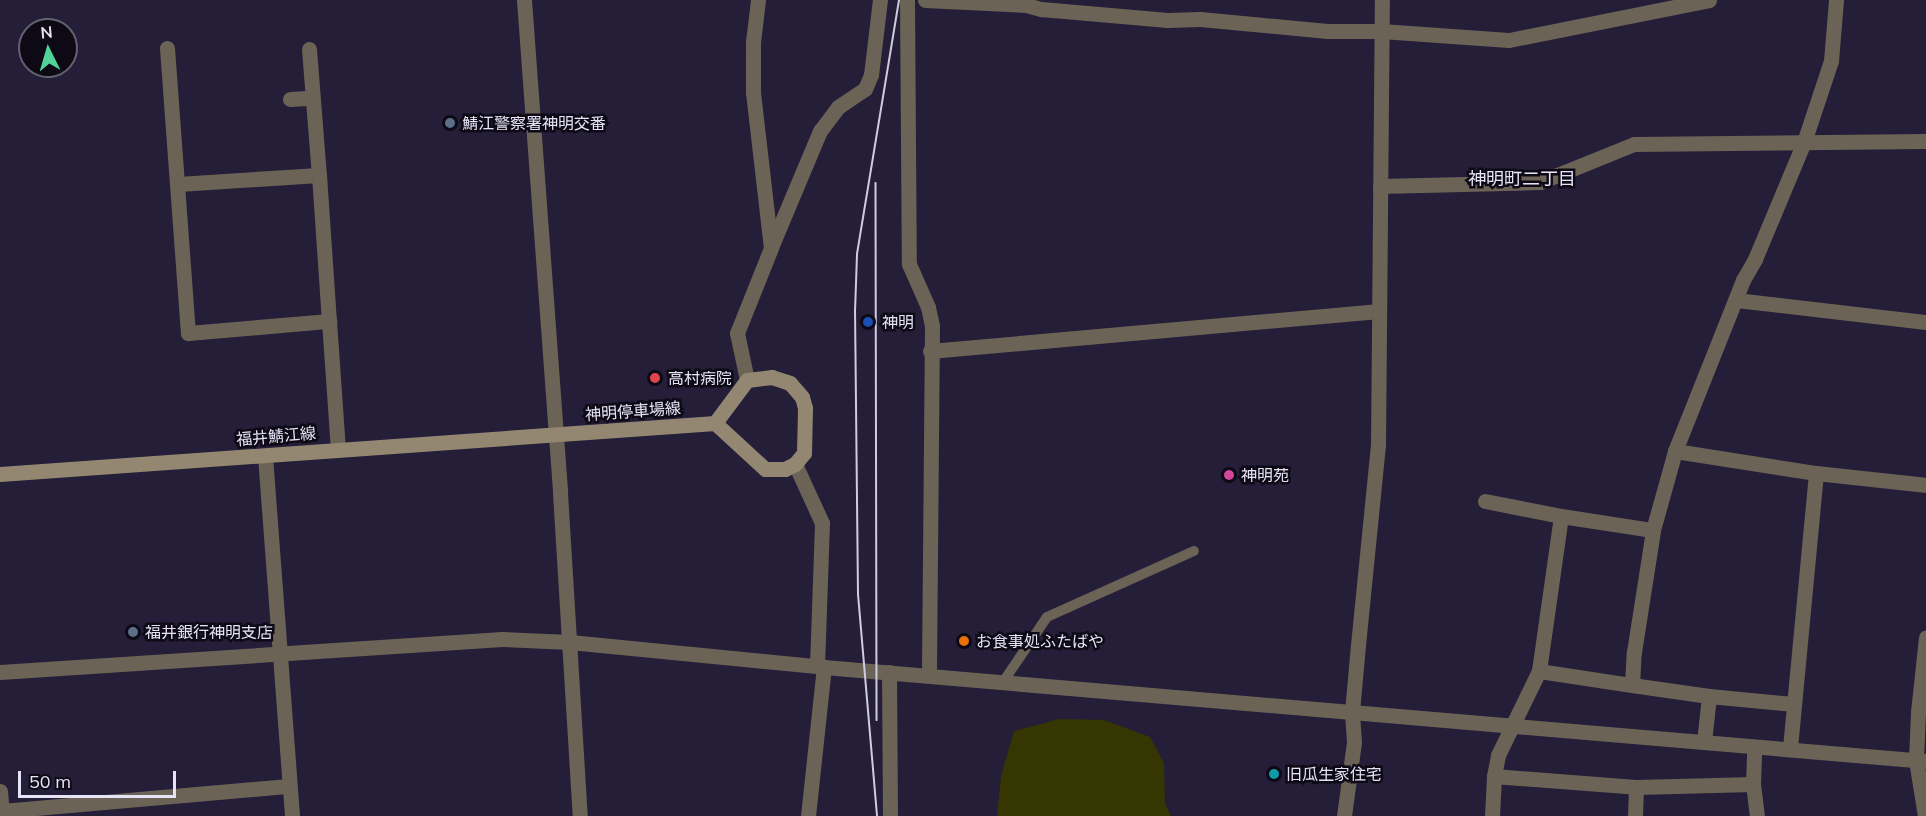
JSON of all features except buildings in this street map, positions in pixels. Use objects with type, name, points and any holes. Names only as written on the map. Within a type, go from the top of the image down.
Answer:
[{"type":"main road","points":[[772,378],[790,383],[802,397],[805,408],[804,453],[795,464],[775,470],[759,466],[715,423],[747,380],[772,378]]},
{"type":"main road","name":"神明停車場線","points":[[554,433],[589,433],[715,423]]},
{"type":"main road","name":"福井鯖江線","points":[[0,474],[554,433]]},
{"type":"street","points":[[524,0],[570,642],[580,816]]},
{"type":"street","points":[[758,0],[753,42],[753,92],[771,248]]},
{"type":"street","points":[[747,380],[737,333],[820,131],[838,107],[865,89],[871,75],[880,0]]},
{"type":"street","points":[[907,0],[909,264],[928,307],[932,326],[929,446],[929,675]]},
{"type":"street","points":[[925,0],[1026,3],[1041,9],[1168,20],[1200,19],[1328,31],[1381,31],[1509,40],[1709,0]]},
{"type":"street","points":[[1344,816],[1354,742],[1352,712],[1378,445],[1382,0]]},
{"type":"street","points":[[1632,685],[1634,652],[1653,530],[1675,451],[1736,300],[1804,142],[1831,61],[1836,0]]},
{"type":"street","points":[[167,48],[189,333],[329,321]]},
{"type":"street","points":[[309,49],[338,449]]},
{"type":"street","points":[[290,99],[312,98]]},
{"type":"street","points":[[1380,186],[1540,182],[1634,144],[1926,141]]},
{"type":"street","points":[[178,184],[319,175]]},
{"type":"street","points":[[1736,300],[1926,322]]},
{"type":"street","points":[[930,351],[1379,311]]},
{"type":"street","points":[[1675,451],[1816,473],[1926,485]]},
{"type":"street","points":[[265,456],[282,654],[292,816]]},
{"type":"street","points":[[795,464],[822,523],[821,667],[808,816]]},
{"type":"street","points":[[1790,748],[1816,473]]},
{"type":"street","points":[[1485,501],[1561,516],[1653,530]]},
{"type":"street","points":[[1492,816],[1494,776],[1498,755],[1539,671],[1561,516]]},
{"type":"street","points":[[1925,816],[1918,712],[1926,638]]},
{"type":"street","points":[[0,672],[502,639],[570,642],[821,667],[1921,760]]},
{"type":"street","points":[[1539,671],[1709,696],[1794,704]]},
{"type":"street","points":[[889,672],[890,816]]},
{"type":"street","points":[[1704,742],[1709,696]]},
{"type":"street","points":[[1754,747],[1753,784],[1757,816]]},
{"type":"street","points":[[1494,776],[1636,787],[1753,784]]},
{"type":"street","points":[[0,791],[2,814],[289,786]]},
{"type":"street","points":[[1635,816],[1636,787]]},
{"type":"lane","points":[[1003,682],[1047,617],[1194,551]]},
{"type":"shaded area","points":[[1059,719],[1104,720],[1150,737],[1164,763],[1165,804],[1171,816],[997,816],[1001,776],[1014,731]]},
{"type":"tram line","points":[[877,816],[858,595],[855,312],[857,254],[899,0]]},
{"type":"tram line","points":[[876,183],[877,720]]},
{"type":"place","name":"鯖江警察署神明交番","points":[[450,123]]},
{"type":"place","name":"神明","points":[[868,322]]},
{"type":"place","name":"高村病院","points":[[655,378]]},
{"type":"place","name":"神明苑","points":[[1229,475]]},
{"type":"place","name":"福井銀行神明支店","points":[[133,632]]},
{"type":"place","name":"お食事処ふたばや","points":[[964,641]]},
{"type":"place","name":"旧瓜生家住宅","points":[[1274,774]]},
{"type":"district","name":"神明町二丁目","points":[[1522,179]]}]
